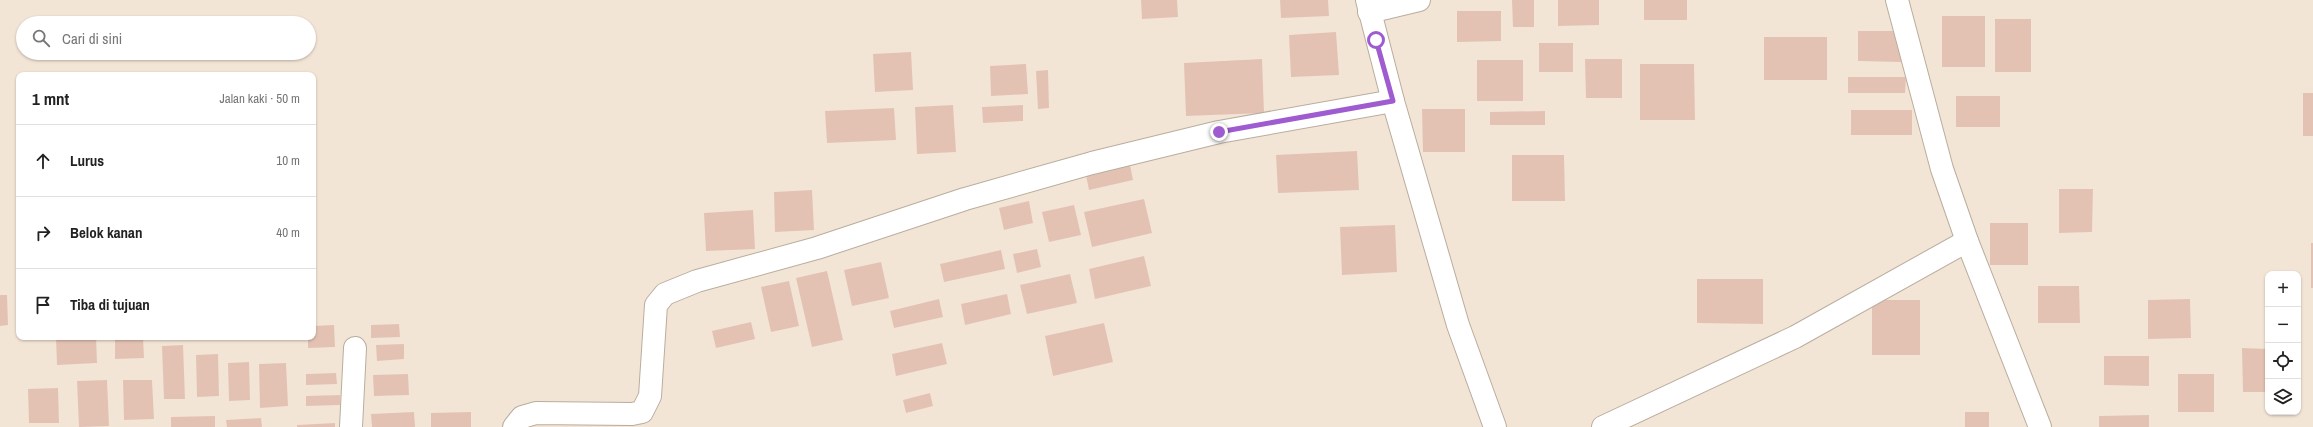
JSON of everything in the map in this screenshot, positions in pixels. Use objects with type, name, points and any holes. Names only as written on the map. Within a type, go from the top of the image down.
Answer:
[{"type":"street","points":[[1419,0],[1368,6],[1393,101],[1458,325],[1495,427]]},
{"type":"street","points":[[1897,0],[1942,169],[1967,241],[2040,427]]},
{"type":"street","points":[[514,427],[522,417],[536,413],[632,414],[642,412],[650,396],[656,305],[665,294],[697,281],[817,248],[965,199],[1092,163],[1219,132],[1393,101]]},
{"type":"street","points":[[1603,427],[1796,337],[1967,241]]},
{"type":"street","points":[[351,427],[356,348]]},
{"type":"building","points":[[1141,0],[1177,0],[1178,17],[1142,19]]},
{"type":"building","points":[[1280,0],[1328,0],[1329,16],[1281,18]]},
{"type":"building","points":[[1512,0],[1534,0],[1534,27],[1513,27]]},
{"type":"building","points":[[1558,0],[1599,0],[1599,25],[1558,26]]},
{"type":"building","points":[[1644,0],[1687,0],[1687,20],[1644,20]]},
{"type":"building","points":[[1457,11],[1501,11],[1501,41],[1457,42]]},
{"type":"building","points":[[1942,16],[1985,16],[1985,67],[1942,67]]},
{"type":"building","points":[[1995,19],[2031,19],[2031,72],[1995,72]]},
{"type":"building","points":[[1858,31],[1901,31],[1901,62],[1858,61]]},
{"type":"building","points":[[1336,32],[1339,75],[1291,77],[1289,35]]},
{"type":"building","points":[[1764,37],[1827,37],[1827,80],[1764,80]]},
{"type":"building","points":[[1539,43],[1573,43],[1573,72],[1539,72]]},
{"type":"building","points":[[911,52],[913,90],[875,92],[873,54]]},
{"type":"building","points":[[1262,59],[1264,113],[1186,116],[1184,63]]},
{"type":"building","points":[[1585,59],[1622,59],[1622,98],[1586,98]]},
{"type":"building","points":[[1477,60],[1523,60],[1523,101],[1477,101]]},
{"type":"building","points":[[1026,64],[1028,94],[991,96],[990,66]]},
{"type":"building","points":[[1640,64],[1694,64],[1695,120],[1640,120]]},
{"type":"building","points":[[1048,70],[1049,108],[1038,109],[1036,71]]},
{"type":"building","points":[[1848,77],[1906,77],[1905,93],[1848,93]]},
{"type":"building","points":[[2303,93],[2313,93],[2313,136],[2303,136]]},
{"type":"building","points":[[1956,96],[2000,96],[2000,127],[1956,127]]},
{"type":"building","points":[[953,105],[956,152],[917,154],[915,107]]},
{"type":"building","points":[[1023,105],[1023,121],[983,123],[982,107]]},
{"type":"building","points":[[894,108],[896,140],[827,143],[825,111]]},
{"type":"building","points":[[1422,109],[1465,109],[1465,152],[1423,152]]},
{"type":"building","points":[[1851,110],[1912,110],[1912,135],[1851,135]]},
{"type":"building","points":[[1545,111],[1545,125],[1490,125],[1490,112]]},
{"type":"building","points":[[1357,151],[1359,190],[1278,193],[1276,155]]},
{"type":"building","points":[[1512,155],[1564,155],[1565,201],[1512,201]]},
{"type":"building","points":[[1130,165],[1133,180],[1089,190],[1086,175]]},
{"type":"building","points":[[2059,189],[2093,189],[2092,232],[2059,233]]},
{"type":"building","points":[[812,190],[814,230],[775,232],[774,192]]},
{"type":"building","points":[[1144,199],[1152,233],[1092,247],[1084,212]]},
{"type":"building","points":[[1029,201],[1033,223],[1004,230],[999,208]]},
{"type":"building","points":[[1074,205],[1081,235],[1049,242],[1042,212]]},
{"type":"building","points":[[753,210],[755,249],[706,251],[704,213]]},
{"type":"building","points":[[1990,223],[2028,223],[2028,265],[1990,265]]},
{"type":"building","points":[[1395,225],[1397,272],[1342,275],[1340,227]]},
{"type":"building","points":[[2311,243],[2313,243],[2313,288],[2311,288]]},
{"type":"building","points":[[1037,249],[1041,267],[1017,273],[1013,254]]},
{"type":"building","points":[[1001,250],[1005,269],[944,282],[940,264]]},
{"type":"building","points":[[1144,256],[1151,286],[1095,299],[1089,269]]},
{"type":"building","points":[[881,262],[889,298],[852,306],[844,270]]},
{"type":"building","points":[[827,271],[843,340],[812,347],[796,278]]},
{"type":"building","points":[[1070,274],[1077,303],[1027,314],[1020,285]]},
{"type":"building","points":[[1697,279],[1763,279],[1763,324],[1697,323]]},
{"type":"building","points":[[789,281],[799,326],[771,332],[761,287]]},
{"type":"building","points":[[2038,286],[2079,286],[2080,323],[2038,323]]},
{"type":"building","points":[[1007,294],[1011,314],[965,325],[961,304]]},
{"type":"building","points":[[0,295],[7,295],[8,325],[0,326]]},
{"type":"building","points":[[939,299],[943,317],[894,328],[890,311]]},
{"type":"building","points":[[2190,299],[2191,338],[2148,339],[2148,300]]},
{"type":"building","points":[[1872,300],[1920,300],[1920,355],[1872,355]]},
{"type":"building","points":[[751,322],[755,339],[716,348],[712,331]]},
{"type":"building","points":[[1104,323],[1113,362],[1053,376],[1045,336]]},
{"type":"building","points":[[399,324],[400,337],[371,338],[371,325]]},
{"type":"building","points":[[334,325],[335,347],[308,348],[308,340],[316,340],[316,326]]},
{"type":"building","points":[[56,340],[96,340],[97,363],[57,365]]},
{"type":"building","points":[[115,340],[143,340],[144,358],[115,359]]},
{"type":"building","points":[[942,343],[947,364],[896,376],[892,354]]},
{"type":"building","points":[[404,344],[404,359],[377,361],[376,345]]},
{"type":"building","points":[[183,345],[185,399],[164,399],[162,346]]},
{"type":"building","points":[[2242,348],[2265,349],[2265,392],[2243,392]]},
{"type":"building","points":[[218,354],[219,396],[197,397],[196,355]]},
{"type":"building","points":[[2104,356],[2149,356],[2149,386],[2104,385]]},
{"type":"building","points":[[249,362],[250,400],[229,401],[228,363]]},
{"type":"building","points":[[286,363],[288,406],[260,408],[259,364]]},
{"type":"building","points":[[336,373],[337,384],[306,385],[306,374]]},
{"type":"building","points":[[408,374],[409,395],[374,396],[373,375]]},
{"type":"building","points":[[2178,374],[2214,374],[2214,412],[2178,412]]},
{"type":"building","points":[[107,380],[109,426],[79,427],[77,381]]},
{"type":"building","points":[[123,380],[152,380],[154,419],[124,420]]},
{"type":"building","points":[[58,388],[59,423],[29,423],[28,389]]},
{"type":"building","points":[[930,393],[933,406],[906,413],[903,400]]},
{"type":"building","points":[[340,395],[340,405],[306,406],[306,396]]},
{"type":"building","points":[[414,412],[415,427],[372,427],[371,414]]},
{"type":"building","points":[[471,412],[471,427],[431,427],[431,413]]},
{"type":"building","points":[[1965,412],[1989,412],[1989,427],[1965,427]]},
{"type":"building","points":[[2149,415],[2149,427],[2099,427],[2099,416]]},
{"type":"building","points":[[215,416],[215,427],[171,427],[171,417]]},
{"type":"building","points":[[261,418],[262,427],[227,427],[226,420]]},
{"type":"building","points":[[335,423],[335,427],[297,427],[297,425]]},
{"type":"route","points":[[1219,132],[1393,101],[1376,40]]}]
